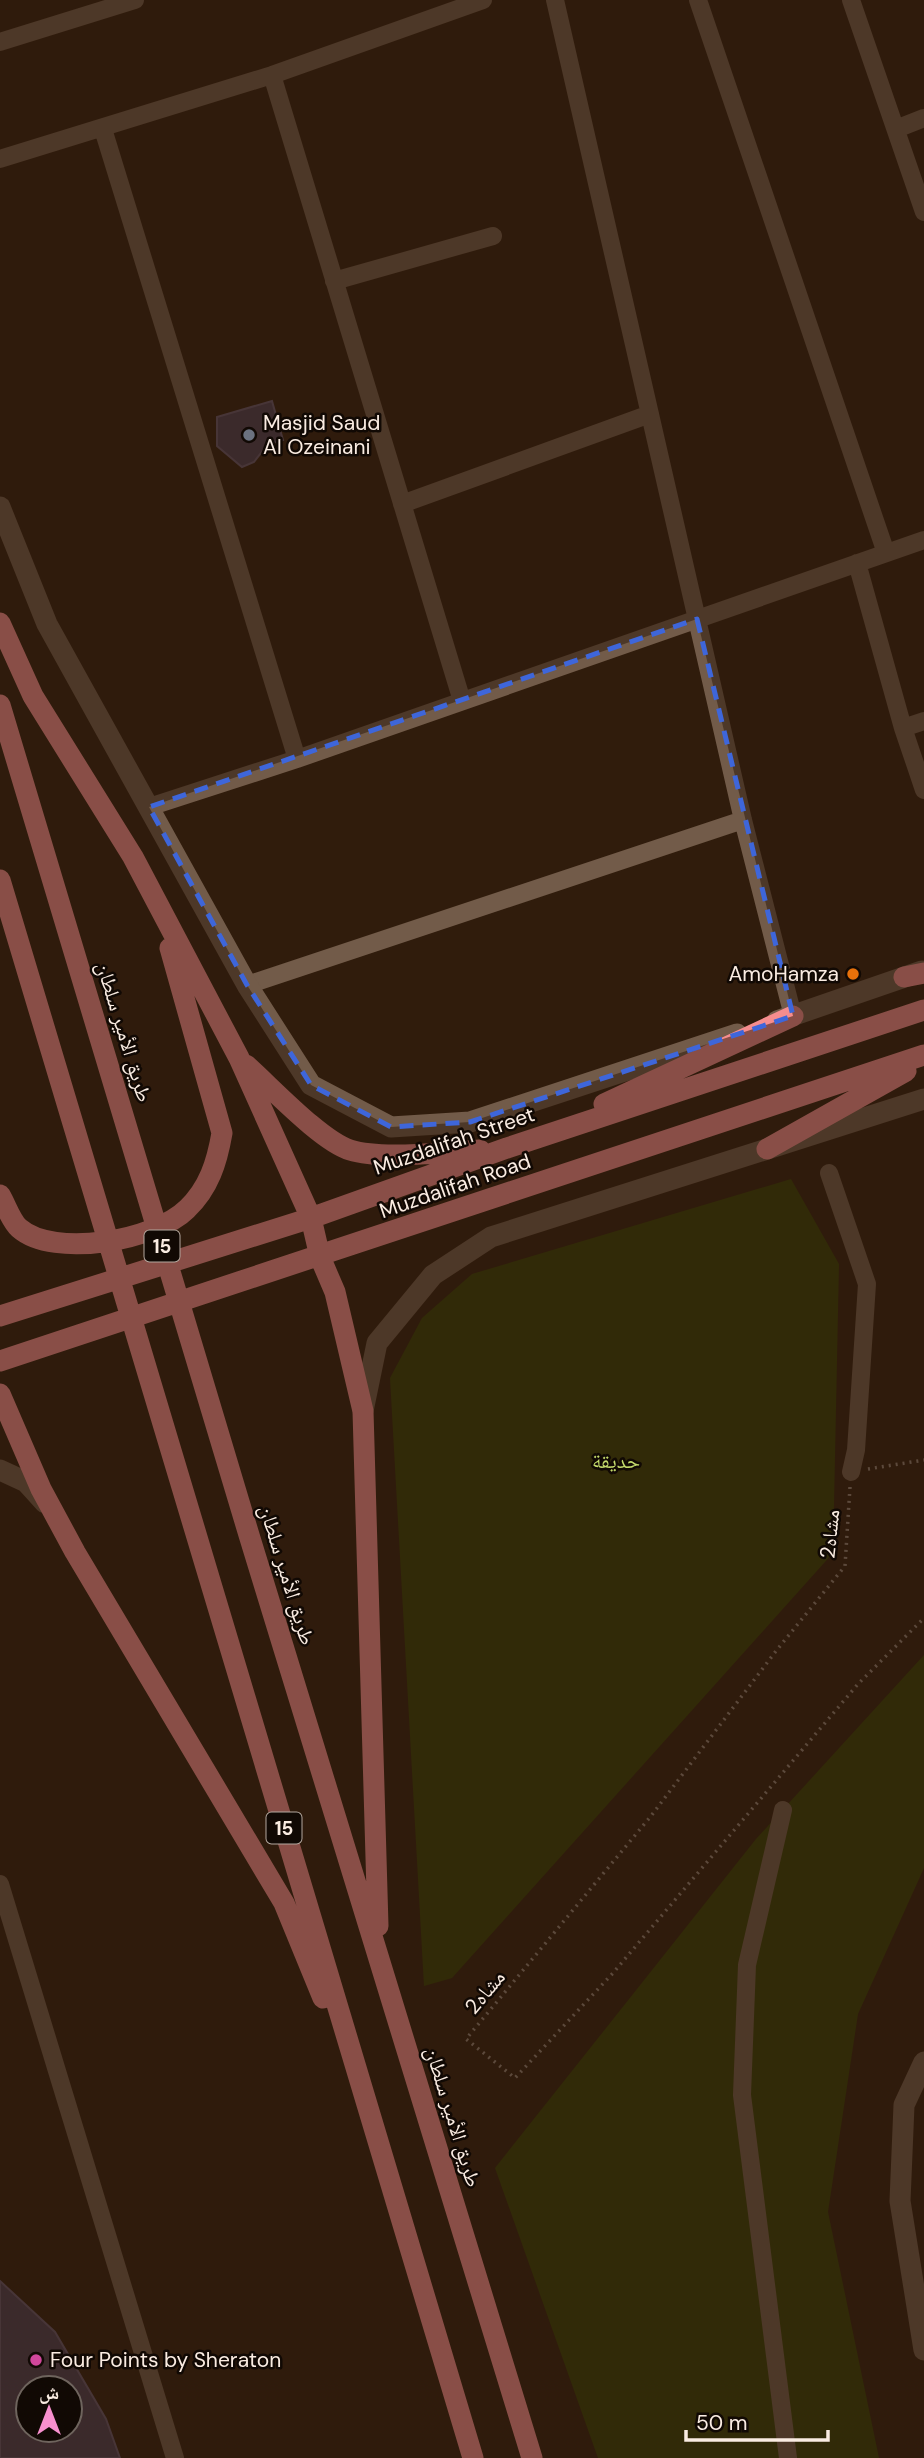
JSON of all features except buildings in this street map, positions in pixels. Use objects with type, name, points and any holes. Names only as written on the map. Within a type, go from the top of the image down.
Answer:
[{"type":"highway","points":[[0,623],[33,696],[133,857],[239,1059],[311,1218],[320,1257],[335,1292],[363,1411],[375,1892],[382,1969]]},
{"type":"highway","name":"طريق الأمير سلطان","points":[[0,705],[249,1535],[533,2458]]},
{"type":"highway","name":"15","points":[[0,880],[32,979],[472,2458]]},
{"type":"highway","points":[[0,1195],[19,1227],[49,1243],[77,1245],[136,1236],[185,1212],[204,1188],[218,1160],[222,1133],[155,900]]},
{"type":"highway","name":"Muzdalifah Street","points":[[0,1315],[311,1218],[507,1148],[924,1010]]},
{"type":"highway","points":[[239,1059],[320,1131],[350,1150],[410,1155],[507,1148],[793,1016]]},
{"type":"highway","name":"Muzdalifah Road","points":[[0,1361],[924,1055]]},
{"type":"highway","points":[[767,1149],[924,1061]]},
{"type":"highway","points":[[345,1206],[324,1223],[330,1241],[358,1244]]},
{"type":"highway","points":[[0,1394],[54,1514],[284,1903],[370,2114]]},
{"type":"street","points":[[0,42],[135,0]]},
{"type":"street","points":[[0,159],[272,75],[483,0]]},
{"type":"street","points":[[555,0],[743,820],[793,1016]]},
{"type":"street","points":[[698,0],[886,553]]},
{"type":"street","points":[[851,0],[924,212]]},
{"type":"street","points":[[272,75],[462,701]]},
{"type":"street","points":[[896,129],[924,118]]},
{"type":"street","points":[[103,129],[297,759]]},
{"type":"street","points":[[334,281],[493,236]]},
{"type":"street","points":[[402,503],[650,414]]},
{"type":"street","points":[[0,507],[47,624],[247,985],[311,1085],[391,1127],[470,1122],[917,973]]},
{"type":"street","points":[[149,807],[297,759],[924,540]]},
{"type":"street","points":[[857,563],[902,728],[924,790]]},
{"type":"street","points":[[902,728],[924,721]]},
{"type":"street","points":[[247,985],[743,820]]},
{"type":"street","points":[[363,1411],[377,1343],[433,1275],[491,1237],[924,1099]]},
{"type":"street","points":[[829,1173],[867,1284],[856,1450],[851,1472]]},
{"type":"street","points":[[0,1470],[26,1482],[54,1514]]},
{"type":"street","points":[[783,1810],[747,1965],[742,2095],[788,2458]]},
{"type":"street","points":[[0,1884],[175,2458]]},
{"type":"street","points":[[924,2062],[904,2105],[900,2201],[924,2350]]},
{"type":"path","points":[[851,1472],[924,1460]]},
{"type":"path","name":"مشاه2","points":[[851,1472],[845,1566],[776,1651],[643,1827],[466,2039],[515,2078],[621,1963],[858,1685],[924,1618]]},
{"type":"highlighted area","points":[[697,619],[793,1016],[470,1122],[391,1127],[311,1085],[247,985],[149,807]]},
{"type":"green space","name":"حديقة","points":[[791,1179],[839,1264],[833,1553],[452,1978],[424,1986],[390,1378],[422,1318],[472,1274]]},
{"type":"green space","points":[[924,1655],[924,1868],[858,2014],[828,2212],[879,2458],[598,2458],[495,2168],[756,1839]]},
{"type":"place","name":"Masjid Saud Al Ozeinani","points":[[249,435]]},
{"type":"place","name":"AmoHamza","points":[[853,974]]},
{"type":"place","name":"Four Points by Sheraton","points":[[36,2360]]}]
